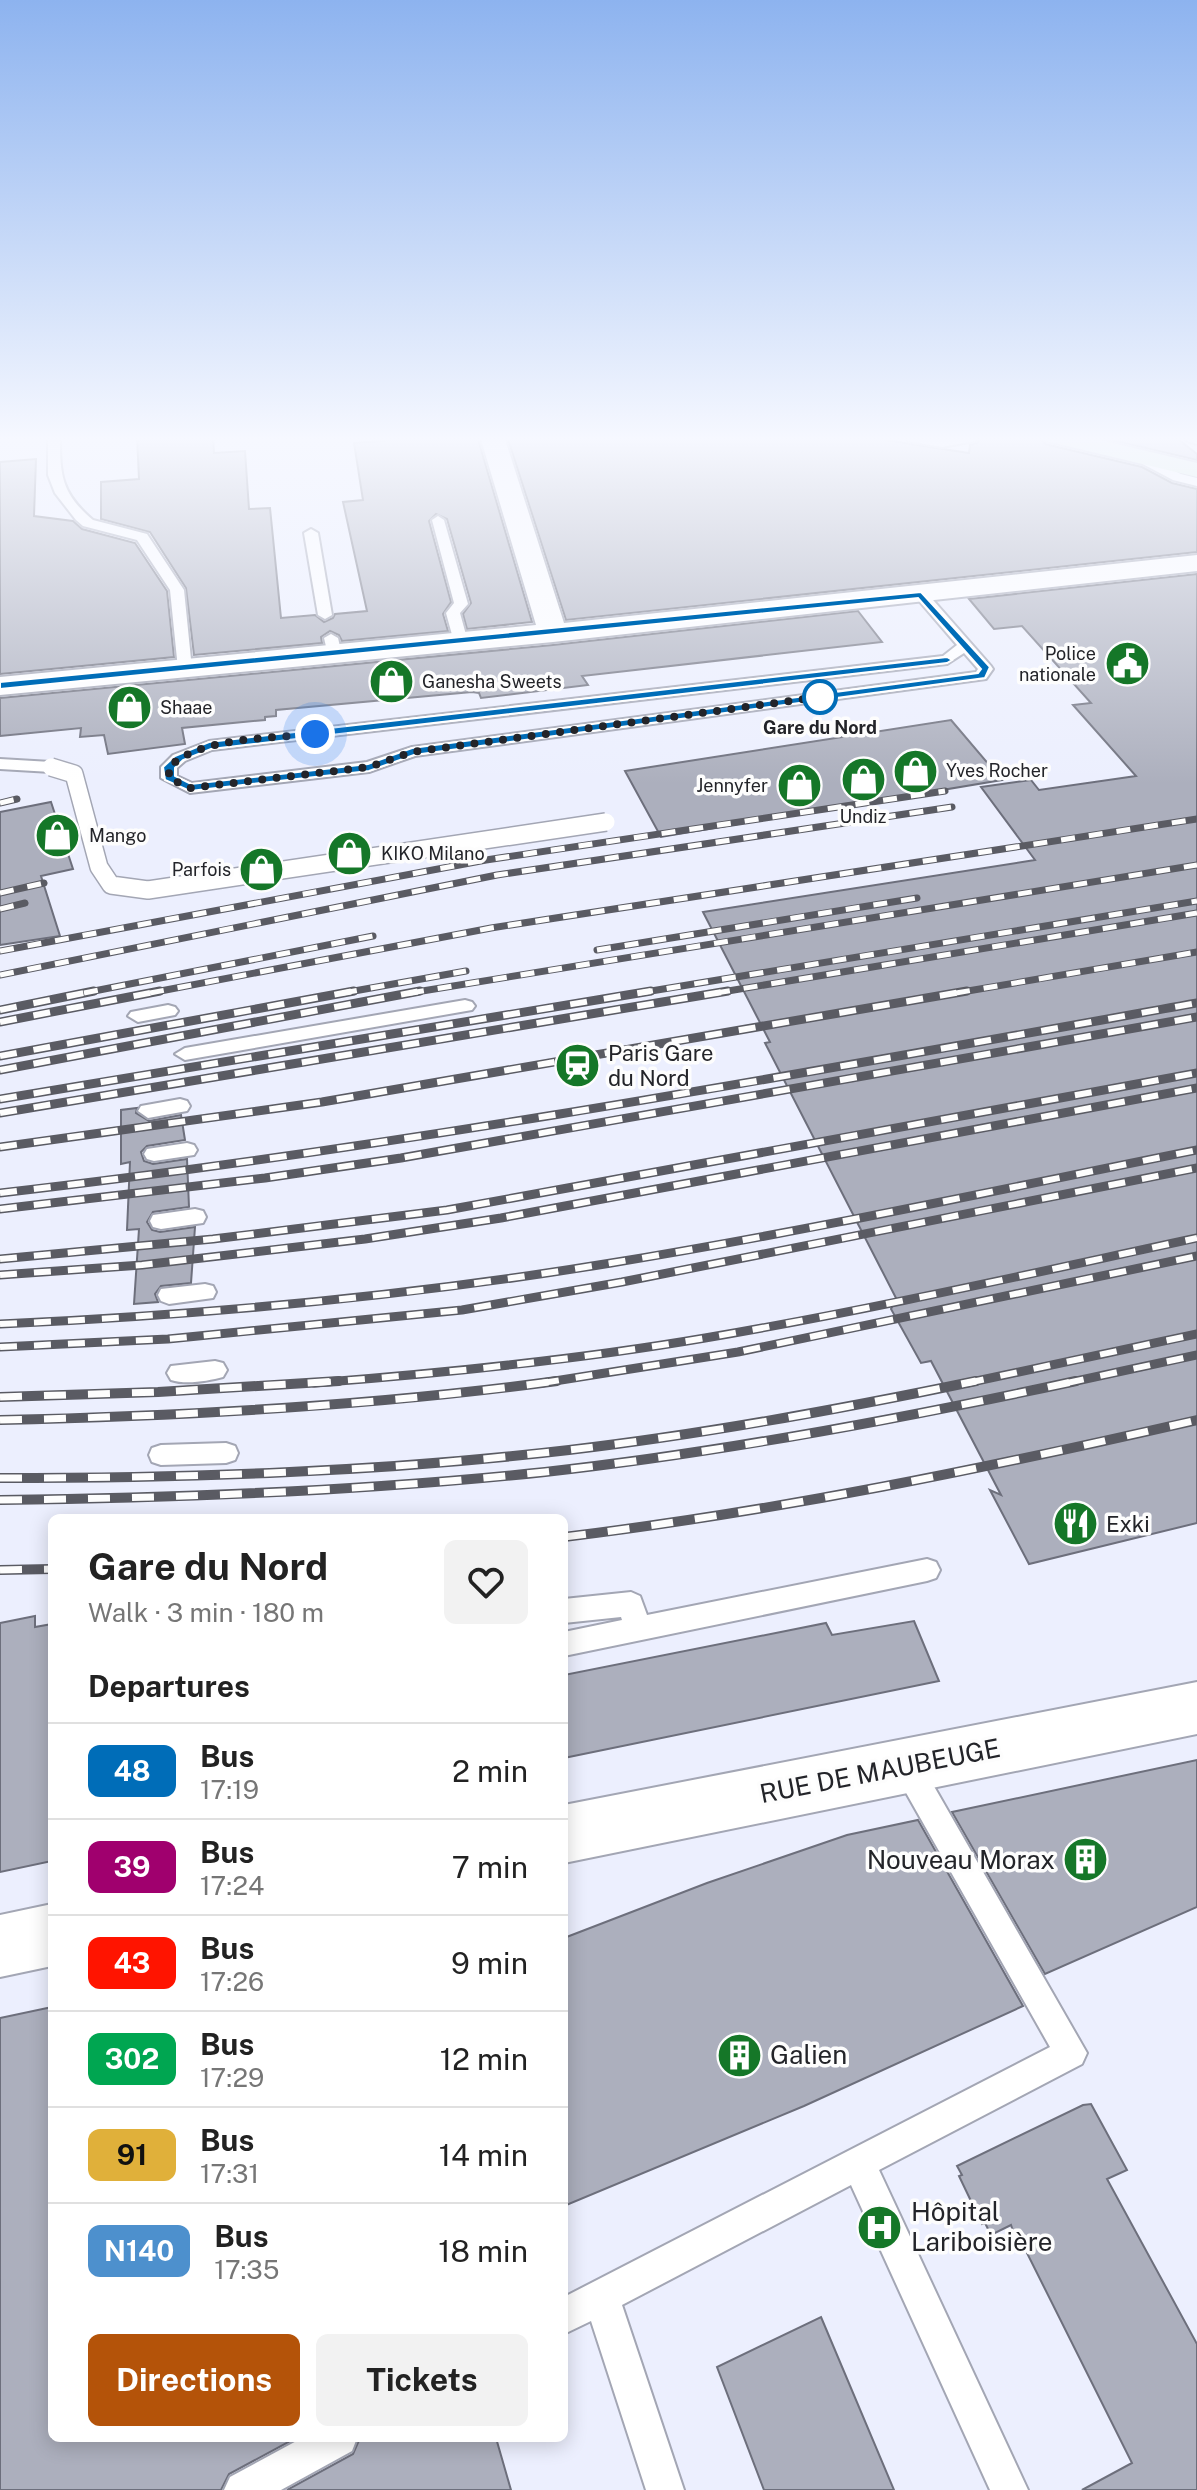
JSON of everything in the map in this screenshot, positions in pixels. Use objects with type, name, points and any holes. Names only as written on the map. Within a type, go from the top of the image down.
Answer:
[{"type":"street","points":[[528,552],[553,633]]},
{"type":"street","points":[[0,686],[185,669],[333,646],[461,642],[1197,563]]},
{"type":"street","name":"RUE DE MAUBEUGE","points":[[568,1833],[1197,1708]]},
{"type":"street","points":[[0,1946],[48,1936]]},
{"type":"lane","points":[[152,552],[177,590],[185,669]]},
{"type":"lane","points":[[314,552],[325,615]]},
{"type":"lane","points":[[447,552],[461,604],[453,613],[461,642]]},
{"type":"lane","points":[[921,595],[965,645],[986,669],[981,676],[412,752],[369,767],[190,788],[169,778],[169,767],[179,758],[209,746],[947,660],[965,645]]},
{"type":"lane","points":[[0,764],[51,767],[74,774],[99,867],[111,885],[148,890],[606,822]]},
{"type":"lane","points":[[185,1054],[465,1006]]},
{"type":"lane","points":[[138,1016],[168,1011]]},
{"type":"lane","points":[[148,1111],[180,1106]]},
{"type":"lane","points":[[154,1154],[187,1150]]},
{"type":"lane","points":[[161,1221],[195,1217]]},
{"type":"lane","points":[[169,1295],[205,1292]]},
{"type":"lane","points":[[179,1373],[215,1370]]},
{"type":"lane","points":[[161,1455],[226,1453]]},
{"type":"lane","points":[[568,1643],[927,1570]]},
{"type":"lane","points":[[568,1611],[631,1604],[637,1629]]},
{"type":"lane","points":[[568,2314],[1071,2053],[906,1765]]},
{"type":"lane","points":[[859,2164],[1009,2490]]},
{"type":"lane","points":[[601,2296],[665,2490]]},
{"type":"lane","points":[[246,2489],[332,2442]]},
{"type":"building","points":[[0,552],[141,552],[167,591],[174,657],[0,674]]},
{"type":"building","points":[[163,552],[274,552],[281,618],[315,615],[324,622],[335,614],[367,611],[354,552],[437,552],[451,602],[443,614],[448,631],[342,641],[339,635],[330,631],[321,637],[322,643],[194,655],[186,588]]},
{"type":"building","points":[[456,552],[511,552],[532,622],[467,629],[463,614],[471,603]]},
{"type":"building","points":[[544,552],[1195,552],[566,620]]},
{"type":"building","points":[[1197,574],[1197,1523],[1029,1564],[990,1490],[1001,1495],[931,1361],[921,1363],[891,1309],[896,1298],[765,1043],[770,1042],[703,912],[1035,860],[981,787],[1031,780],[1039,790],[1136,776],[1073,705],[1091,703],[1022,626],[994,629],[969,599]]},
{"type":"building","points":[[858,611],[882,642],[582,676],[588,685],[481,698],[479,693],[472,692],[276,710],[276,716],[265,717],[265,720],[182,728],[185,744],[108,754],[104,735],[80,737],[81,728],[0,736],[0,698],[553,645]]},
{"type":"building","points":[[951,720],[1002,780],[661,837],[625,771]]},
{"type":"building","points":[[51,802],[73,869],[41,876],[60,936],[0,945],[0,812]]},
{"type":"building","points":[[137,1108],[136,1113],[149,1121],[181,1115],[185,1140],[147,1146],[141,1152],[144,1161],[153,1164],[187,1159],[189,1207],[153,1212],[147,1222],[152,1230],[160,1232],[195,1227],[191,1283],[161,1286],[155,1294],[158,1302],[134,1304],[139,1229],[127,1230],[130,1162],[121,1164],[121,1110]]},
{"type":"building","points":[[35,1616],[35,1627],[48,1625],[48,1862],[0,1872],[0,1623]]},
{"type":"building","points":[[914,1621],[939,1681],[568,1757],[568,1674],[826,1623],[832,1635]]},
{"type":"building","name":"Nouveau Morax","points":[[1197,1760],[1197,1907],[1045,1974],[952,1812]]},
{"type":"building","name":"Galien","points":[[918,1820],[1023,2006],[804,2106],[568,2204],[568,1936],[707,1883],[847,1835]]},
{"type":"building","points":[[48,2008],[48,2442],[289,2442],[229,2474],[221,2490],[0,2490],[0,2018]]},
{"type":"building","points":[[1091,2104],[1127,2170],[1107,2179],[1197,2344],[1197,2490],[1082,2490],[1132,2463],[1017,2233],[1014,2234],[1011,2225],[991,2235],[985,2223],[982,2224],[959,2176],[962,2175],[957,2166],[1083,2105]]},
{"type":"building","points":[[821,2317],[894,2490],[764,2490],[717,2367]]},
{"type":"building","points":[[358,2442],[497,2442],[511,2490],[287,2490],[353,2454]]},
{"type":"railway","points":[[0,951],[486,860],[945,791]]},
{"type":"railway","points":[[0,803],[17,799]]},
{"type":"railway","points":[[0,975],[497,875],[952,807]]},
{"type":"railway","points":[[150,993],[491,928],[1197,819]]},
{"type":"railway","points":[[410,993],[1197,865]]},
{"type":"railway","points":[[0,893],[44,883]]},
{"type":"railway","points":[[597,950],[917,898]]},
{"type":"railway","points":[[639,993],[1197,901]]},
{"type":"railway","points":[[0,909],[25,903]]},
{"type":"railway","points":[[725,992],[1197,913]]},
{"type":"railway","points":[[88,992],[373,936]]},
{"type":"railway","points":[[956,993],[1197,952]]},
{"type":"railway","points":[[347,992],[466,971]]},
{"type":"railway","points":[[88,992],[94,991]]},
{"type":"railway","points":[[0,1022],[160,991]]},
{"type":"railway","points":[[347,992],[354,991]]},
{"type":"railway","points":[[0,1070],[420,991]]},
{"type":"railway","points":[[0,1099],[651,991]]},
{"type":"railway","points":[[0,1147],[322,1102],[967,991]]},
{"type":"railway","points":[[0,1010],[88,992]]},
{"type":"railway","points":[[84,993],[88,992]]},
{"type":"railway","points":[[0,1056],[347,992]]},
{"type":"railway","points":[[343,993],[347,992]]},
{"type":"railway","points":[[0,1113],[725,992]]},
{"type":"railway","points":[[716,993],[725,992]]},
{"type":"railway","points":[[0,1193],[151,1175],[450,1131],[1197,1003]]},
{"type":"railway","points":[[0,1209],[265,1178],[401,1158],[1197,1017]]},
{"type":"railway","points":[[0,1259],[213,1239],[447,1210],[1197,1073]]},
{"type":"railway","points":[[0,1275],[142,1265],[365,1239],[501,1218],[1197,1088]]},
{"type":"railway","points":[[0,1324],[307,1302],[535,1275],[758,1237],[1197,1150]]},
{"type":"railway","points":[[0,1347],[168,1339],[462,1310],[622,1282],[1197,1168]]},
{"type":"railway","points":[[337,1381],[510,1365],[705,1338],[890,1303],[1197,1238]]},
{"type":"railway","points":[[544,1383],[738,1352],[1197,1256]]},
{"type":"railway","points":[[967,1383],[1197,1334]]},
{"type":"railway","points":[[1067,1383],[1197,1355]]},
{"type":"railway","points":[[0,1397],[158,1392],[337,1381]]},
{"type":"railway","points":[[314,1383],[337,1381]]},
{"type":"railway","points":[[544,1383],[557,1381]]},
{"type":"railway","points":[[0,1478],[285,1472],[498,1458],[722,1429],[976,1381]]},
{"type":"railway","points":[[0,1500],[273,1492],[545,1472],[679,1455],[812,1433],[1076,1381]]},
{"type":"railway","points":[[0,1420],[279,1408],[544,1383]]},
{"type":"railway","points":[[568,1536],[882,1487],[1197,1420]]},
{"type":"railway","points":[[0,1570],[48,1569]]},
{"type":"bus line","name":"48","points":[[0,686],[921,595],[986,669],[981,676],[412,752],[369,767],[190,788],[169,778],[169,767],[179,758],[209,746],[947,660]]},
{"type":"place","name":"Police nationale","points":[[1127,664]]},
{"type":"place","name":"Ganesha Sweets","points":[[391,682]]},
{"type":"place","name":"Gare du Nord","points":[[820,697]]},
{"type":"place","name":"Shaae","points":[[129,708]]},
{"type":"place","name":"Yves Rocher","points":[[915,771]]},
{"type":"place","name":"Undiz","points":[[863,779]]},
{"type":"place","name":"Jennyfer","points":[[799,786]]},
{"type":"place","name":"Mango","points":[[58,836]]},
{"type":"place","name":"KIKO Milano","points":[[350,854]]},
{"type":"place","name":"Parfois","points":[[262,870]]},
{"type":"place","name":"Paris Gare du Nord","points":[[577,1066]]},
{"type":"place","name":"Exki","points":[[1075,1524]]},
{"type":"place","name":"Nouveau Morax","points":[[1086,1860]]},
{"type":"place","name":"Galien","points":[[739,2055]]},
{"type":"place","name":"Hôpital Lariboisière","points":[[880,2227]]},
{"type":"route","points":[[315,734],[209,746],[179,758],[169,767],[169,778],[190,788],[369,767],[412,752],[820,697]]}]
